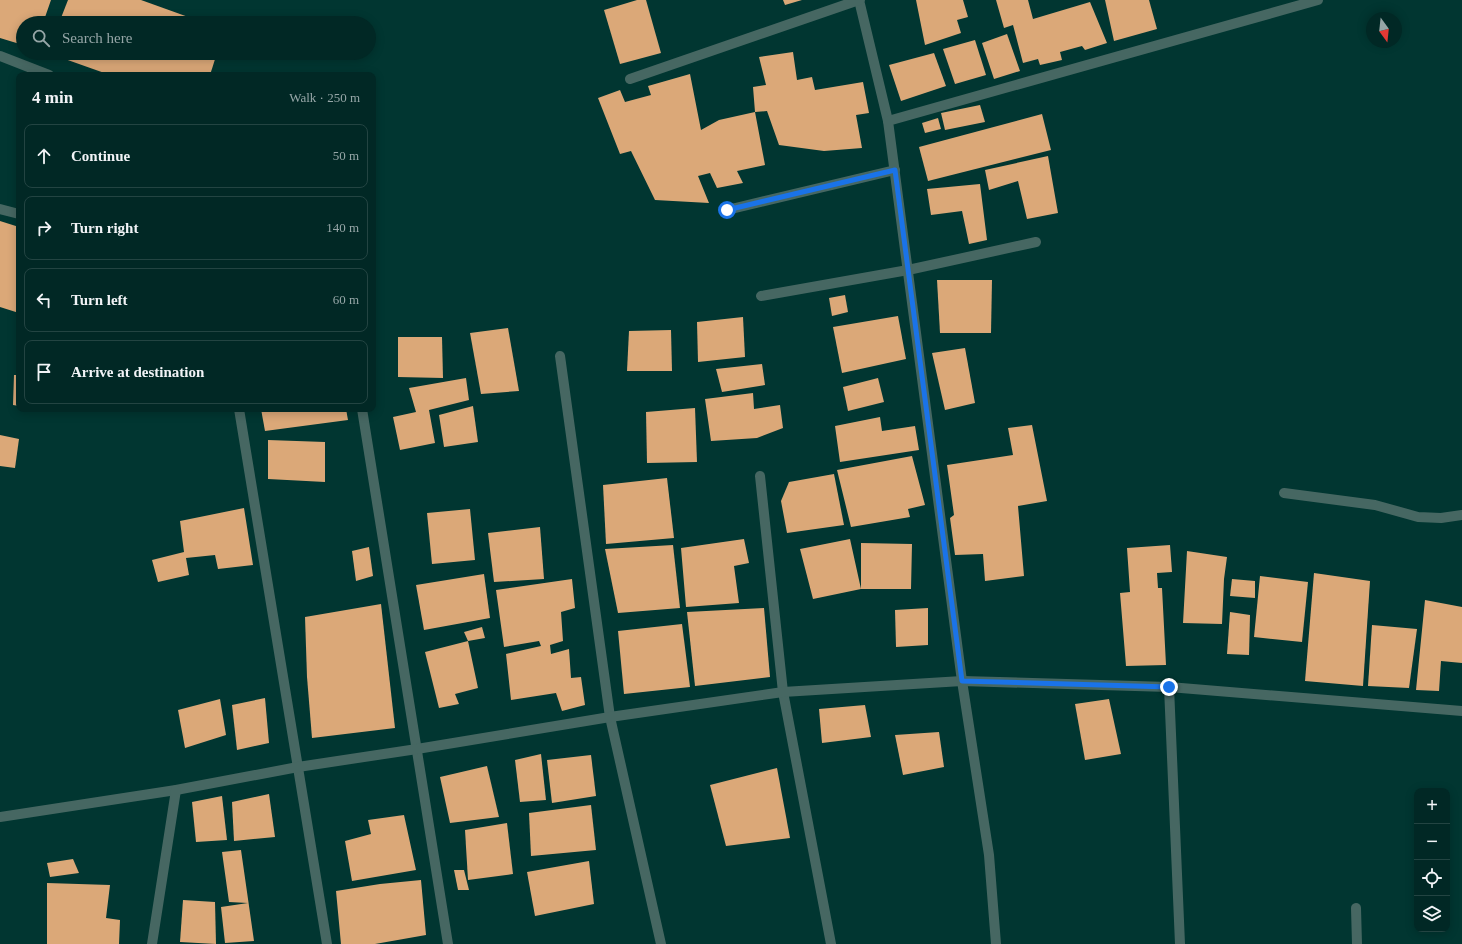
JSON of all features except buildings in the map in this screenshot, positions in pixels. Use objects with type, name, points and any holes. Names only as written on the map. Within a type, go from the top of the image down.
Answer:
[{"type":"street","points":[[630,79],[860,0],[888,121],[962,681],[989,855],[996,944]]},
{"type":"street","points":[[888,121],[1318,0]]},
{"type":"street","points":[[0,56],[41,72]]},
{"type":"street","points":[[727,210],[895,170]]},
{"type":"street","points":[[0,209],[16,213]]},
{"type":"street","points":[[761,296],[908,270],[1036,242]]},
{"type":"street","points":[[560,356],[610,717],[661,944]]},
{"type":"street","points":[[239,412],[327,944]]},
{"type":"street","points":[[362,412],[448,944]]},
{"type":"street","points":[[760,476],[783,692],[831,944]]},
{"type":"street","points":[[1284,493],[1374,505],[1418,517],[1441,518],[1462,515]]},
{"type":"street","points":[[0,817],[176,790],[298,767],[610,717],[783,692],[962,681],[1169,687],[1462,712]]},
{"type":"street","points":[[1169,687],[1180,944]]},
{"type":"street","points":[[152,944],[176,790]]},
{"type":"street","points":[[1356,908],[1357,944]]},
{"type":"route","points":[[727,210],[895,170],[962,681],[1169,687]]}]
